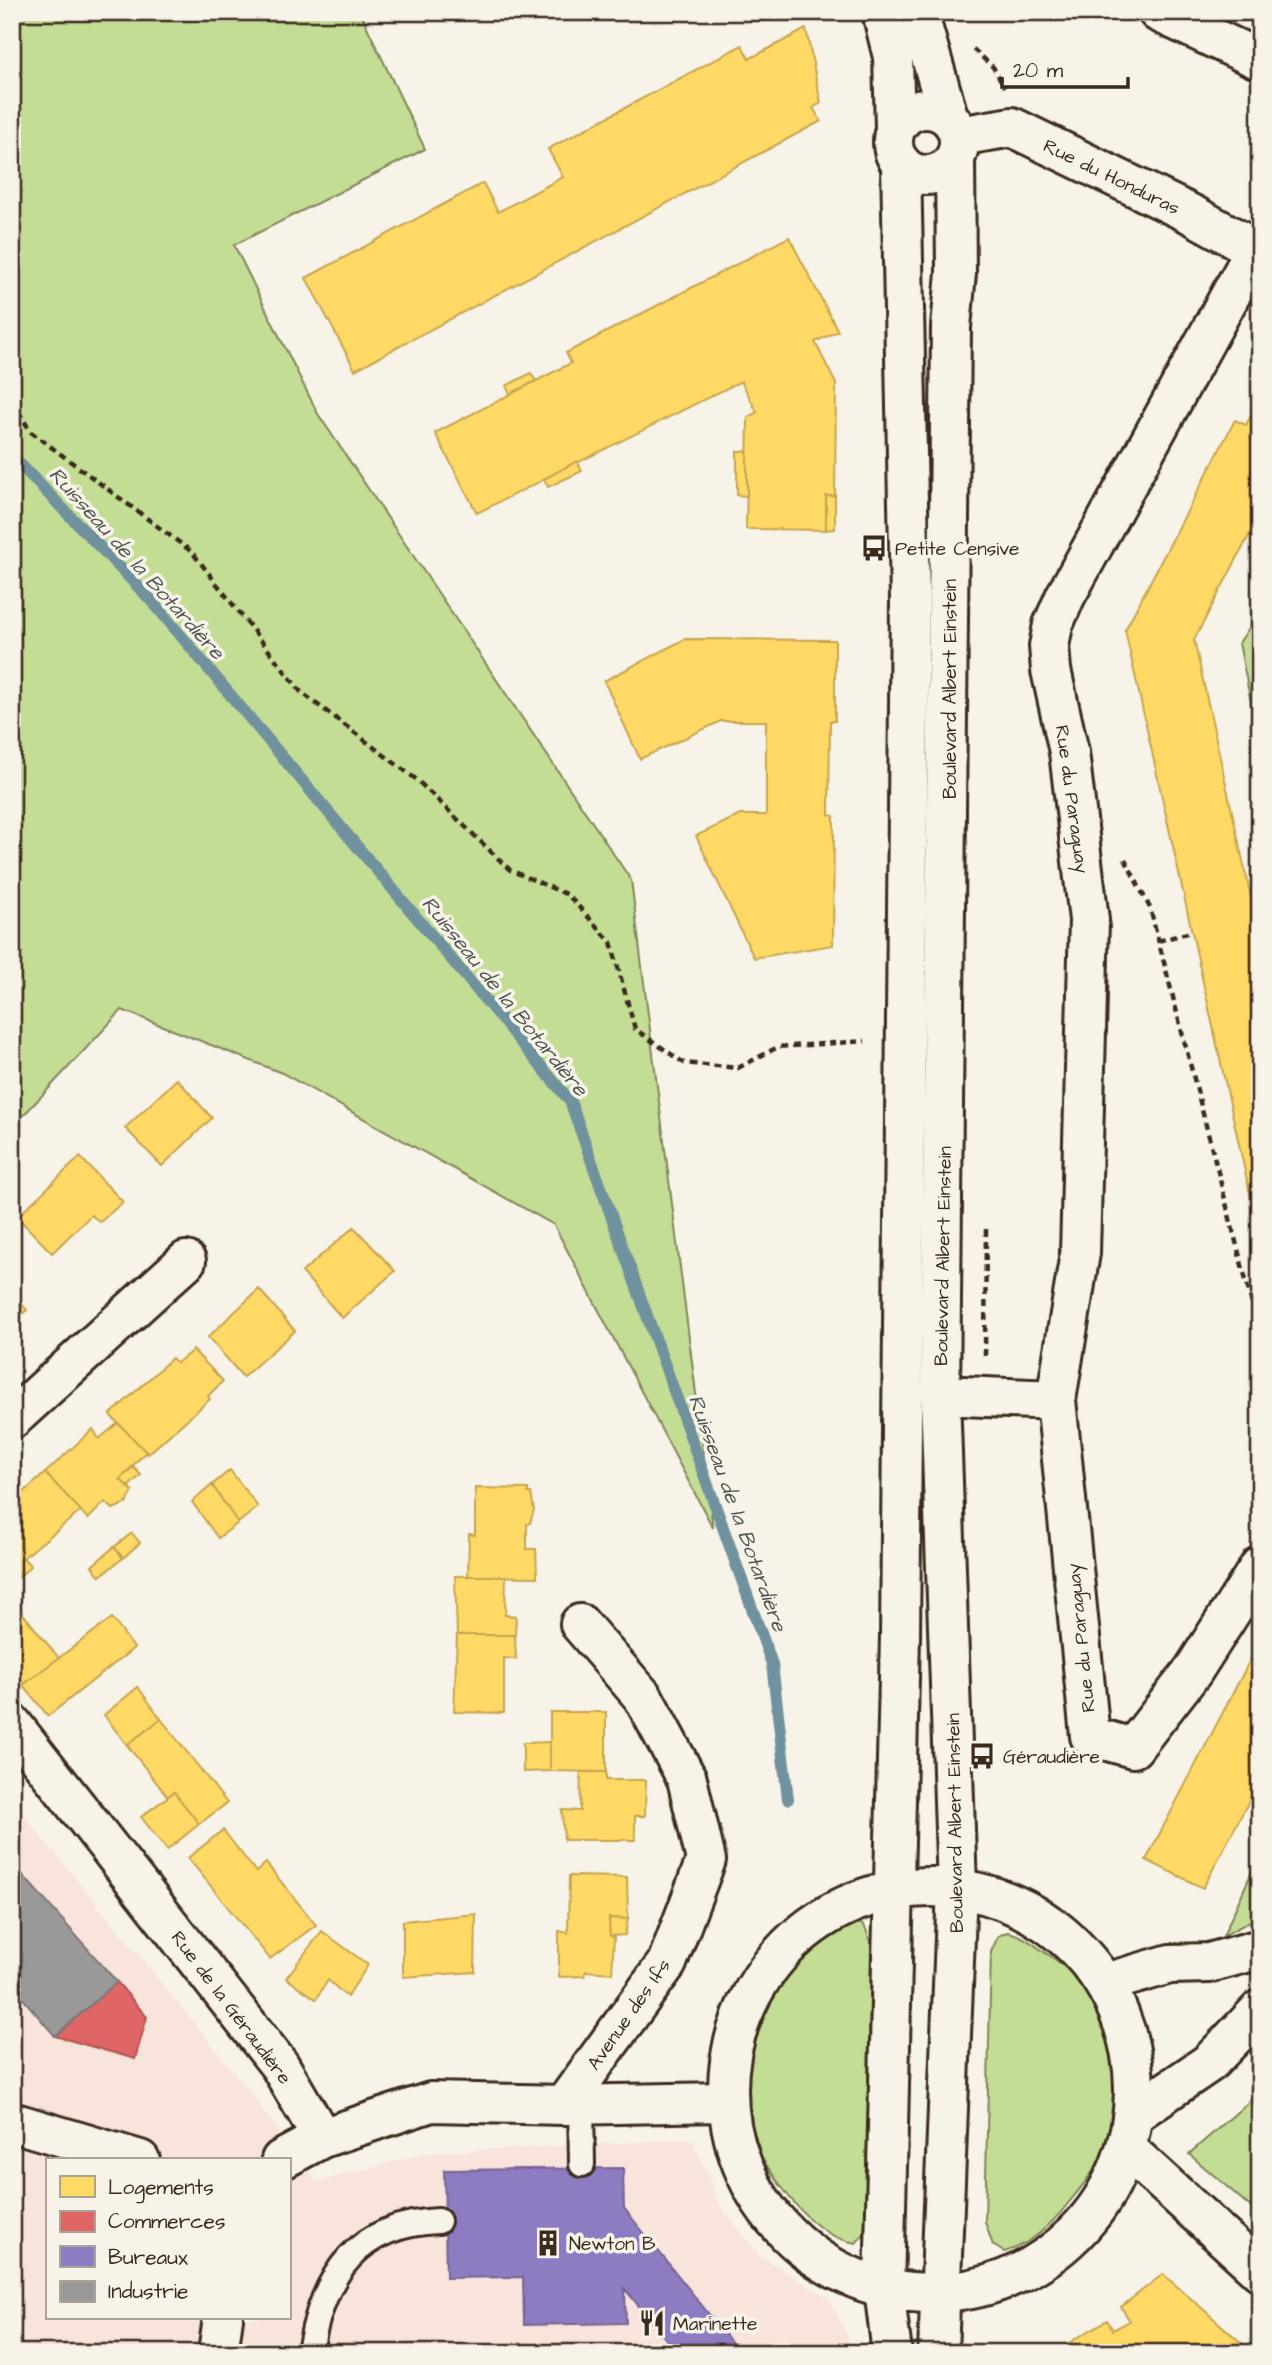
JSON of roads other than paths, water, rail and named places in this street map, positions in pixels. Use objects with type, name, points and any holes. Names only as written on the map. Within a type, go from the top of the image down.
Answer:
[{"type":"street","name":"Boulevard Albert Einstein","points":[[882,12],[893,57],[898,146],[910,600],[900,1637],[884,2289],[892,2353]]},
{"type":"street","name":"Boulevard Albert Einstein","points":[[918,12],[954,137],[956,273],[951,327],[940,1395],[957,1888],[938,2294],[938,2353]]},
{"type":"street","points":[[1158,12],[1260,60]]},
{"type":"street","points":[[923,109],[938,110],[954,137],[936,173],[925,175],[910,171],[898,146],[911,112],[923,109]]},
{"type":"street","name":"Rue du Honduras","points":[[954,137],[1012,127],[1259,248]]},
{"type":"street","name":"Rue du Paraguay","points":[[1259,248],[1053,625],[1049,646],[1051,670],[1069,751],[1089,920],[1080,1253],[1056,1400],[1090,1736],[1133,1748],[1193,1671],[1260,1566]]},
{"type":"street","points":[[12,1419],[186,1261]]},
{"type":"street","points":[[940,1395],[1056,1400]]},
{"type":"street","name":"Avenue des Ifs","points":[[572,2105],[667,1963],[706,1860],[687,1779],[643,1697],[580,1624]]},
{"type":"street","name":"Rue de la Géraudière","points":[[12,1724],[280,2066],[322,2138]]},
{"type":"street","points":[[957,1888],[1003,1900],[1046,1923],[1083,1955],[1105,1983],[1123,2021],[1132,2056],[1134,2114],[1129,2151],[1105,2198],[1067,2243],[1010,2278],[989,2286],[938,2294],[884,2289],[836,2271],[792,2239],[757,2192],[734,2142],[725,2102],[728,2069],[741,2012],[776,1957],[801,1933],[839,1907],[893,1890],[957,1888]]},
{"type":"street","points":[[1105,1983],[1170,1964],[1209,1963],[1260,1949]]},
{"type":"street","points":[[1134,2114],[1209,2063],[1260,2010]]},
{"type":"street","points":[[285,2158],[322,2138],[431,2102],[572,2105],[725,2102]]},
{"type":"street","points":[[12,2122],[133,2158]]},
{"type":"street","points":[[1129,2151],[1260,2270]]},
{"type":"street","points":[[218,2353],[223,2320]]},
{"type":"lane","points":[[572,2105],[582,2164]]},
{"type":"lane","points":[[311,2346],[317,2311],[339,2267],[356,2251],[393,2230],[416,2222],[438,2221]]},
{"type":"waterway","name":"Ruisseau de la Botardière","points":[[12,456],[151,600],[570,1101],[772,1664],[788,1799]]},
{"type":"place","name":"Petite Censive","points":[[874,548]]},
{"type":"place","name":"Géraudière","points":[[982,1756]]},
{"type":"place","name":"Newton B","points":[[548,2243]]},
{"type":"place","name":"Marinette","points":[[652,2323]]}]
